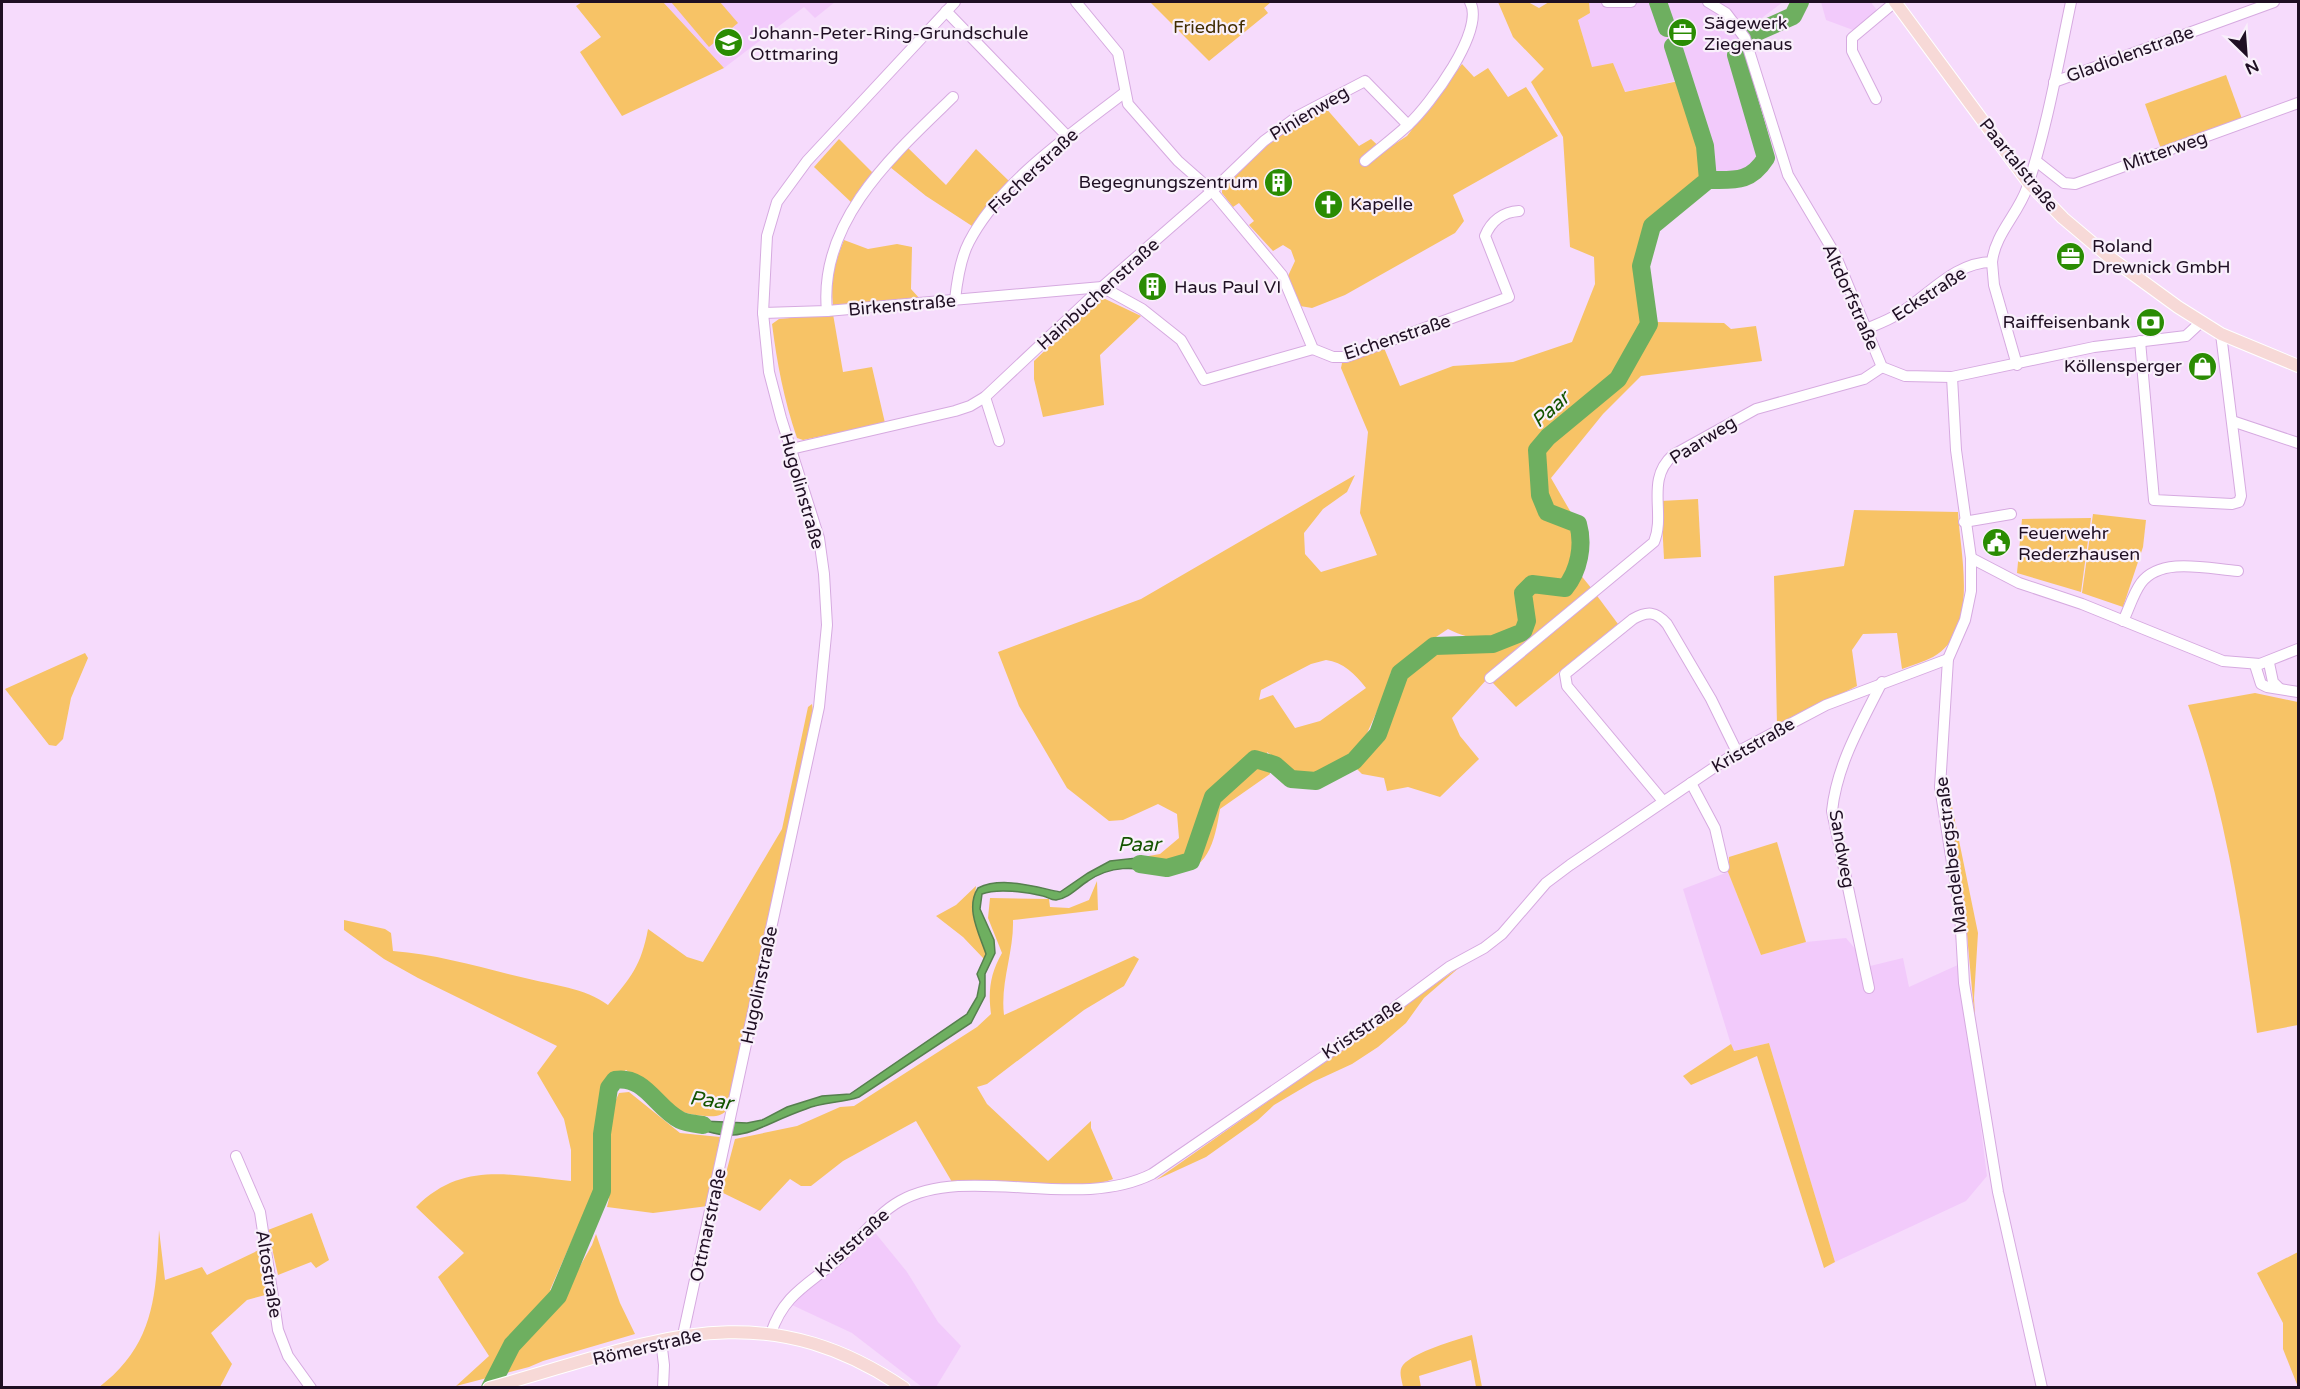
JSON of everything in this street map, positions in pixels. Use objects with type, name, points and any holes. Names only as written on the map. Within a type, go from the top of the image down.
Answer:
[{"type":"main road","name":"Paartalstraße","points":[[1895,2],[2028,182],[2063,218],[2108,256],[2201,322],[2221,334],[2298,366]]},
{"type":"main road","name":"Römerstraße","points":[[489,1388],[661,1340],[719,1331],[771,1333],[795,1337],[856,1359],[904,1388]]},
{"type":"street","name":"Hugolinstraße","points":[[731,1115],[819,707],[826,637],[824,574],[819,538],[770,372],[763,313],[767,236],[777,202],[807,161],[955,2]]},
{"type":"street","points":[[1076,2],[1118,53],[1124,93],[1128,104],[1139,119],[1178,161],[1212,191],[1282,274],[1313,349],[1204,380],[1181,340],[1142,309],[1102,287]]},
{"type":"street","points":[[1365,161],[1408,125],[1464,47],[1474,16],[1470,2]]},
{"type":"street","points":[[1608,2],[1631,2]]},
{"type":"street","name":"Altdorfstraße","points":[[1708,2],[1726,13],[1745,38],[1788,175],[1835,254],[1882,367],[1905,376],[1952,377],[2094,347],[2186,336],[2201,322]]},
{"type":"street","points":[[1876,99],[1852,51],[1852,38],[1895,2]]},
{"type":"street","name":"Eckstraße","points":[[2017,365],[1994,285],[1992,262],[1995,247],[2028,182],[2036,161],[2071,2]]},
{"type":"street","name":"Gladiolenstraße","points":[[2054,81],[2274,2]]},
{"type":"street","points":[[946,11],[1068,137]]},
{"type":"street","name":"Pinienweg","points":[[1212,191],[1264,141],[1290,122],[1346,89],[1365,81],[1408,125]]},
{"type":"street","name":"Fischerstraße","points":[[955,300],[957,278],[968,244],[984,216],[1028,172],[1124,93]]},
{"type":"street","points":[[827,311],[824,289],[829,259],[843,228],[882,168],[953,97]]},
{"type":"street","name":"Mitterweg","points":[[2036,161],[2064,183],[2075,184],[2298,103]]},
{"type":"street","name":"Hainbuchenstraße","points":[[791,449],[955,411],[985,397],[1102,287],[1212,191]]},
{"type":"street","name":"Eichenstraße","points":[[1313,349],[1334,357],[1346,357],[1509,297],[1485,237],[1489,226],[1507,212],[1520,211]]},
{"type":"street","name":"Eckstraße","points":[[1866,329],[1900,313],[1937,284],[1960,271],[1980,262],[1992,262]]},
{"type":"street","name":"Birkenstraße","points":[[763,313],[827,311],[1102,287]]},
{"type":"street","points":[[2140,341],[2154,500],[2232,504],[2239,502],[2241,496],[2221,334]]},
{"type":"street","name":"Paarweg","points":[[1490,678],[1654,542],[1658,533],[1658,480],[1665,462],[1673,454],[1756,410],[1864,379],[1882,367]]},
{"type":"street","name":"Mandelbergstraße","points":[[1952,377],[1956,450],[1964,522],[1971,558],[1971,591],[1965,620],[1947,659],[1940,787],[1960,913],[1964,983],[1998,1192],[2042,1388]]},
{"type":"street","points":[[985,397],[999,441]]},
{"type":"street","points":[[2232,421],[2298,443]]},
{"type":"street","points":[[1964,522],[2011,514]]},
{"type":"street","points":[[1971,558],[2019,583],[2080,603],[2223,661],[2255,665],[2269,663],[2298,649]]},
{"type":"street","points":[[2123,621],[2140,584],[2152,572],[2164,567],[2238,571]]},
{"type":"street","points":[[1663,801],[1567,686],[1565,674],[1634,619],[1644,613],[1653,613],[1667,624],[1711,699],[1737,752]]},
{"type":"street","name":"Kriststraße","points":[[771,1333],[780,1312],[795,1292],[839,1259],[879,1216],[916,1194],[936,1187],[954,1186],[1032,1189],[1108,1187],[1130,1183],[1152,1174],[1449,967],[1484,948],[1502,934],[1546,884],[1579,858],[1737,752],[1827,705],[1947,659]]},
{"type":"street","points":[[2269,663],[2274,682],[2279,688]]},
{"type":"street","points":[[2255,665],[2261,684],[2298,692]]},
{"type":"street","name":"Sandweg","points":[[1869,988],[1833,811],[1835,786],[1846,754],[1882,682]]},
{"type":"street","points":[[1691,783],[1715,828],[1725,867]]},
{"type":"street","name":"Ottmarstraße","points":[[683,1335],[731,1115]]},
{"type":"street","name":"Altostraße","points":[[236,1156],[260,1212],[278,1330],[288,1356],[311,1388]]},
{"type":"street","points":[[661,1340],[664,1365],[663,1388]]},
{"type":"shaded area","name":"Johann-Peter-Ring-Grundschule Ottmaring","points":[[663,2],[835,2],[815,18],[804,7],[724,68]]},
{"type":"shaded area","points":[[1589,2],[1783,2],[1763,17],[1733,64],[1762,157],[1742,173],[1715,175],[1690,78],[1624,92],[1592,68],[1578,20],[1590,13]]},
{"type":"shaded area","points":[[1821,2],[1873,2],[1877,10],[1853,30],[1826,20]]},
{"type":"shaded area","points":[[1137,858],[1165,863],[1160,872],[1132,868],[1105,872],[1069,895],[1056,900],[1012,891],[982,894],[980,909],[994,940],[995,953],[985,974],[985,996],[971,1023],[859,1097],[812,1107],[758,1129],[732,1135],[717,1134],[680,1120],[747,1123],[762,1120],[787,1107],[822,1096],[850,1094],[967,1014],[977,997],[980,982],[977,974],[986,954],[973,912],[974,896],[978,888],[997,883],[1008,883],[1060,892],[1110,861]]},
{"type":"shaded area","points":[[1728,872],[1761,955],[1806,942],[1846,938],[1870,966],[1903,958],[1909,987],[1960,964],[1987,1176],[1966,1201],[1835,1262],[1769,1043],[1733,1051],[1683,889]]},
{"type":"shaded area","points":[[872,1229],[907,1272],[938,1322],[961,1346],[936,1387],[922,1387],[852,1333],[792,1305],[803,1292]]},
{"type":"green space","points":[[582,2],[663,2],[724,68],[622,116],[580,52],[601,37],[576,6]]},
{"type":"green space","points":[[671,2],[720,2],[738,23],[709,47]]},
{"type":"green space","name":"Friedhof","points":[[1150,2],[1271,2],[1264,8],[1268,13],[1209,61]]},
{"type":"green space","points":[[1498,2],[1528,2],[1539,8],[1549,2],[1589,2],[1590,13],[1578,20],[1592,67],[1613,63],[1625,92],[1679,81],[1706,173],[1664,210],[1646,235],[1640,250],[1638,268],[1646,326],[1648,331],[1655,322],[1724,323],[1731,329],[1756,326],[1762,361],[1641,376],[1603,414],[1551,478],[1573,516],[1561,514],[1553,509],[1542,491],[1533,496],[1539,514],[1567,527],[1575,534],[1575,554],[1565,582],[1529,578],[1521,584],[1516,595],[1519,614],[1518,629],[1499,635],[1475,638],[1448,629],[1415,651],[1391,672],[1383,698],[1363,742],[1351,757],[1313,777],[1297,775],[1267,752],[1270,774],[1220,809],[1211,847],[1198,865],[1176,873],[1160,872],[1164,863],[1137,858],[1160,854],[1179,838],[1177,814],[1158,804],[1123,820],[1109,821],[1067,788],[1019,706],[998,652],[1141,599],[1355,475],[1347,492],[1323,509],[1304,533],[1305,554],[1321,572],[1377,555],[1360,513],[1368,432],[1341,368],[1342,363],[1384,348],[1400,386],[1453,366],[1513,362],[1572,342],[1595,284],[1594,257],[1570,247],[1563,137],[1531,82],[1544,69],[1513,37]],"holes":[[[1326,660],[1348,670],[1366,688],[1320,721],[1295,728],[1273,695],[1259,700],[1261,690],[1311,664]]]},
{"type":"green space","points":[[1462,64],[1474,77],[1488,68],[1508,97],[1526,87],[1558,136],[1453,195],[1464,221],[1455,233],[1345,295],[1312,308],[1300,306],[1288,276],[1295,261],[1291,250],[1283,245],[1273,251],[1249,225],[1254,221],[1239,203],[1233,207],[1222,193],[1222,189],[1267,145],[1324,106],[1359,146],[1371,139],[1384,151],[1407,136]]},
{"type":"green space","points":[[2226,75],[2242,119],[2161,149],[2145,104]]},
{"type":"green space","points":[[839,139],[874,174],[853,204],[814,167]]},
{"type":"green space","points":[[907,147],[946,185],[976,149],[1010,182],[972,226],[926,196],[890,167]]},
{"type":"green space","points":[[844,240],[868,249],[897,244],[912,247],[911,289],[920,299],[833,305],[834,271]]},
{"type":"green space","points":[[1101,297],[1141,316],[1100,355],[1104,405],[1043,417],[1034,379],[1034,361]]},
{"type":"green space","points":[[833,314],[843,372],[872,367],[885,423],[803,440],[797,438],[788,410],[772,324],[779,319]]},
{"type":"green space","points":[[1698,499],[1701,557],[1664,559],[1661,501]]},
{"type":"green space","points":[[1854,510],[1958,512],[1964,590],[1957,629],[1948,645],[1933,657],[1902,669],[1897,633],[1863,634],[1852,650],[1857,686],[1777,726],[1774,576],[1844,566]]},
{"type":"green space","points":[[2093,514],[2146,520],[2143,547],[2123,607],[2082,593]]},
{"type":"green space","points":[[2091,518],[2081,592],[2017,573],[2022,519]]},
{"type":"green space","points":[[1579,573],[1592,589],[1487,679],[1452,718],[1460,736],[1479,759],[1440,797],[1408,787],[1387,791],[1384,778],[1362,774],[1355,767],[1380,737],[1403,677],[1437,653],[1456,647],[1480,651],[1522,636],[1530,625],[1528,594],[1537,588],[1557,591],[1566,588]]},
{"type":"green space","points":[[1595,593],[1618,624],[1516,707],[1492,682]]},
{"type":"green space","points":[[85,653],[88,658],[71,698],[63,739],[56,746],[49,745],[5,689]]},
{"type":"green space","points":[[2255,693],[2298,702],[2298,1025],[2257,1033],[2239,908],[2223,826],[2188,705]]},
{"type":"green space","points":[[812,704],[813,711],[728,1109],[721,1115],[712,1116],[693,1115],[681,1111],[662,1100],[626,1070],[611,1080],[605,1091],[598,1141],[597,1184],[550,1290],[567,1289],[596,1234],[620,1303],[635,1334],[529,1367],[456,1386],[489,1356],[438,1277],[464,1253],[416,1207],[434,1192],[452,1182],[470,1177],[489,1174],[571,1181],[571,1150],[564,1119],[537,1073],[557,1046],[384,959],[344,930],[344,920],[385,929],[391,933],[393,951],[443,958],[568,988],[599,999],[608,1005],[634,970],[642,953],[648,929],[687,957],[703,962],[782,829],[808,707]]},
{"type":"green space","points":[[1948,787],[1978,933],[1974,998],[1976,1033],[1963,891],[1949,825]]},
{"type":"green space","points":[[1777,842],[1806,942],[1761,955],[1728,872],[1729,857]]},
{"type":"green space","points":[[1097,881],[1098,910],[1013,920],[1004,991],[1004,1015],[1134,956],[1139,959],[1124,986],[1084,1010],[987,1084],[977,1087],[987,1104],[1048,1161],[1091,1121],[1091,1128],[1113,1179],[1061,1185],[952,1182],[916,1121],[843,1161],[811,1186],[801,1186],[790,1179],[760,1211],[721,1192],[735,1139],[797,1126],[840,1107],[854,1106],[977,1027],[991,1014],[991,983],[1002,953],[988,918],[990,898],[1049,899],[1050,907],[1069,908],[1089,900]]},
{"type":"green space","points":[[976,886],[973,916],[986,954],[984,959],[963,937],[936,916],[956,905]]},
{"type":"green space","points":[[1461,966],[1424,998],[1406,1023],[1378,1047],[1352,1064],[1313,1082],[1274,1105],[1258,1120],[1206,1157],[1156,1180]]},
{"type":"green space","points":[[1769,1043],[1835,1262],[1824,1268],[1757,1056],[1691,1085],[1683,1076],[1731,1044],[1734,1051]]},
{"type":"green space","points":[[629,1092],[680,1133],[720,1137],[708,1206],[653,1213],[607,1207],[610,1192],[607,1150],[610,1120],[619,1093]]},
{"type":"green space","points":[[312,1213],[329,1260],[316,1268],[311,1262],[278,1275],[268,1230]]},
{"type":"green space","points":[[159,1230],[165,1280],[202,1267],[207,1275],[263,1248],[269,1294],[247,1300],[211,1333],[232,1364],[220,1387],[98,1388],[117,1372],[142,1336],[153,1297]]},
{"type":"green space","points":[[2298,1252],[2298,1387],[2283,1349],[2283,1323],[2257,1273]]},
{"type":"green space","points":[[1472,1335],[1482,1387],[1476,1387],[1471,1360],[1419,1376],[1421,1387],[1403,1387],[1401,1370],[1408,1360],[1436,1347]]},
{"type":"waterway","name":"Paar","points":[[1658,2],[1667,28]]},
{"type":"waterway","name":"Paar","points":[[1708,180],[1734,180],[1748,176],[1766,158],[1736,55],[1757,32],[1793,16],[1800,2]]},
{"type":"waterway","name":"Paar","points":[[1140,864],[1167,868],[1191,861],[1213,797],[1255,759],[1275,765],[1291,779],[1316,781],[1354,761],[1378,734],[1400,673],[1434,646],[1493,644],[1523,632],[1527,621],[1523,593],[1532,584],[1565,588],[1570,581],[1579,558],[1578,524],[1547,512],[1540,495],[1537,450],[1548,437],[1618,379],[1649,324],[1641,266],[1652,226],[1708,180],[1705,146],[1673,46]]},
{"type":"waterway","name":"Paar","points":[[490,1388],[512,1345],[558,1296],[602,1191],[602,1134],[609,1088],[615,1080],[634,1082],[680,1120],[703,1125]]},
{"type":"place","name":"Sägewerk Ziegenaus","points":[[1683,33]]},
{"type":"place","name":"Johann-Peter-Ring-Grundschule Ottmaring","points":[[729,43]]},
{"type":"place","name":"Begegnungszentrum","points":[[1279,182]]},
{"type":"place","name":"Kapelle","points":[[1329,204]]},
{"type":"place","name":"Roland Drewnick GmbH","points":[[2071,256]]},
{"type":"place","name":"Haus Paul VI","points":[[1153,287]]},
{"type":"place","name":"Raiffeisenbank","points":[[2151,322]]},
{"type":"place","name":"Köllensperger","points":[[2203,366]]},
{"type":"place","name":"Feuerwehr Rederzhausen","points":[[1997,543]]}]
